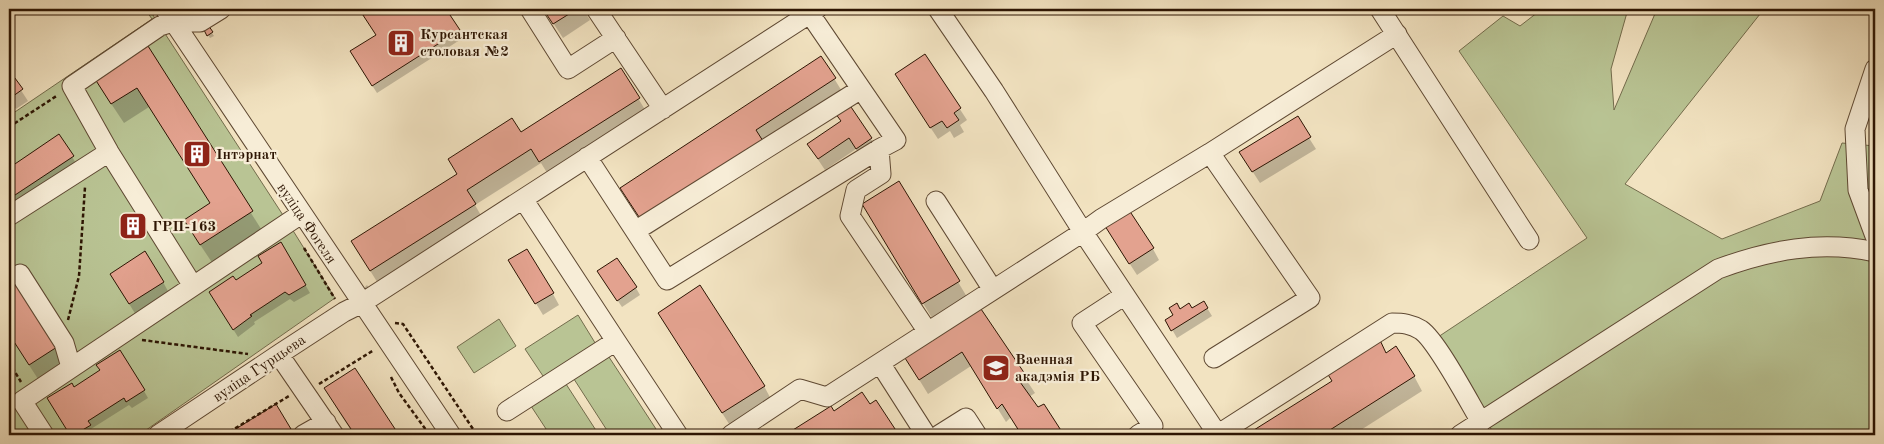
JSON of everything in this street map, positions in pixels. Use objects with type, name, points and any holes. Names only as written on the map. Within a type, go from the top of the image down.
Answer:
[{"type":"street","points":[[193,286],[109,152],[72,86],[160,26],[169,15],[200,22],[221,9]]},
{"type":"street","points":[[530,9],[568,69],[616,38]]},
{"type":"street","points":[[596,9],[663,109]]},
{"type":"street","points":[[938,9],[994,91],[1083,232],[1217,435],[1392,323],[1408,323],[1423,331],[1434,344],[1481,422]]},
{"type":"street","points":[[1380,9],[1529,240]]},
{"type":"street","points":[[587,158],[667,280],[896,140],[861,89],[813,11]]},
{"type":"street","name":"вуліца Гурцьева","points":[[158,435],[344,312],[362,303],[813,11]]},
{"type":"street","name":"вуліца Фогеля","points":[[169,15],[451,435]]},
{"type":"street","points":[[731,435],[800,389],[827,397],[1101,219],[1397,34]]},
{"type":"street","points":[[1875,69],[1855,129],[1858,190],[1875,236]]},
{"type":"street","points":[[635,231],[861,89]]},
{"type":"street","points":[[879,149],[881,174],[856,190],[850,216],[928,332]]},
{"type":"street","points":[[9,216],[109,152]]},
{"type":"street","points":[[1210,152],[1310,298],[1214,358]]},
{"type":"street","points":[[522,199],[678,435]]},
{"type":"street","points":[[936,201],[993,290]]},
{"type":"street","points":[[44,435],[22,401],[301,214]]},
{"type":"street","points":[[1460,435],[1718,269],[1751,257],[1784,250],[1828,246],[1856,248],[1875,252]]},
{"type":"street","points":[[20,274],[64,343],[71,367]]},
{"type":"street","points":[[1125,295],[1082,322],[1153,426],[1138,435]]},
{"type":"street","points":[[507,411],[616,341]]},
{"type":"street","points":[[281,353],[284,362],[330,429],[303,435]]},
{"type":"street","points":[[880,362],[926,435]]},
{"type":"street","points":[[939,435],[966,418],[977,435]]},
{"type":"path","points":[[9,127],[72,86]]},
{"type":"path","points":[[64,343],[79,276],[87,165]]},
{"type":"path","points":[[302,244],[335,298]]},
{"type":"path","points":[[403,324],[477,435]]},
{"type":"path","points":[[140,340],[254,355]]},
{"type":"path","points":[[9,362],[29,396]]},
{"type":"path","points":[[399,393],[427,432]]},
{"type":"green space","points":[[145,9],[149,9],[335,298],[139,435],[9,435],[9,116],[152,19]]},
{"type":"green space","points":[[1542,9],[1628,9],[1611,69],[1614,110],[1657,9],[1764,9],[1625,184],[1722,239],[1820,201],[1842,143],[1875,146],[1875,435],[1489,435],[1493,432],[1435,339],[1587,238],[1459,51],[1503,16],[1520,26]]},
{"type":"green space","points":[[578,315],[597,346],[545,379],[525,349]]},
{"type":"green space","points":[[499,319],[516,346],[474,373],[457,347]]},
{"type":"green space","points":[[607,354],[656,429],[646,435],[610,435],[572,376]]},
{"type":"green space","points":[[566,384],[599,435],[550,435],[531,406]]},
{"type":"building","name":"Курсантская столовая №2","points":[[359,9],[409,9],[411,13],[418,9],[446,9],[460,30],[372,86],[350,51],[376,35]]},
{"type":"building","points":[[543,9],[577,9],[553,24]]},
{"type":"building","points":[[208,25],[213,32],[207,36],[203,28]]},
{"type":"building","name":"Інтэрнат","points":[[148,46],[253,211],[200,245],[184,220],[210,203],[137,88],[111,104],[95,79]]},
{"type":"building","points":[[925,54],[961,108],[954,113],[959,120],[947,128],[942,121],[930,128],[895,74]]},
{"type":"building","points":[[821,56],[836,78],[756,130],[763,141],[641,220],[620,188]]},
{"type":"building","points":[[621,68],[640,98],[539,162],[531,149],[467,190],[476,204],[370,271],[351,241],[457,174],[448,159],[512,118],[521,132]]},
{"type":"building","points":[[9,70],[23,89],[9,99]]},
{"type":"building","points":[[849,104],[872,138],[856,149],[849,138],[818,159],[807,144],[841,121],[835,113]]},
{"type":"building","points":[[1298,116],[1311,137],[1252,172],[1239,152]]},
{"type":"building","points":[[59,134],[74,156],[9,199],[9,168]]},
{"type":"building","points":[[899,181],[960,281],[922,304],[862,204]]},
{"type":"building","points":[[1129,210],[1154,248],[1129,264],[1105,226]]},
{"type":"building","name":"ГРП-163","points":[[136,218],[141,227],[130,234],[124,226]]},
{"type":"building","points":[[281,242],[306,285],[289,295],[285,292],[250,315],[252,316],[233,330],[209,292],[233,276],[236,280],[262,263],[258,256]]},
{"type":"building","points":[[527,249],[554,293],[535,304],[508,260]]},
{"type":"building","points":[[145,251],[164,282],[129,304],[110,274]]},
{"type":"building","points":[[617,258],[637,287],[617,301],[597,271]]},
{"type":"building","points":[[9,273],[57,347],[29,365],[9,334]]},
{"type":"building","points":[[700,285],[765,386],[722,413],[658,313]]},
{"type":"building","points":[[1204,301],[1208,308],[1171,331],[1165,320],[1173,315],[1169,308],[1177,303],[1180,309],[1189,303],[1192,308]]},
{"type":"building","name":"Ваенная акадэмія РБ","points":[[981,309],[1027,377],[1020,382],[1038,407],[1044,404],[1064,435],[1019,435],[1021,434],[1002,404],[997,409],[962,352],[919,380],[905,358]]},
{"type":"building","points":[[1379,338],[1386,353],[1396,346],[1415,376],[1322,435],[1246,435],[1332,381],[1327,373]]},
{"type":"building","points":[[120,350],[145,390],[126,402],[124,398],[88,421],[91,425],[74,435],[70,435],[47,398],[72,383],[74,387],[100,370],[96,365]]},
{"type":"building","points":[[355,368],[399,435],[355,435],[345,420],[324,388]]},
{"type":"building","points":[[862,392],[870,404],[876,400],[899,435],[785,435],[831,406],[834,411]]},
{"type":"building","points":[[276,404],[291,429],[281,435],[226,435]]},
{"type":"place","name":"Курсантская столовая №2","points":[[401,43]]},
{"type":"place","name":"Інтэрнат","points":[[197,154]]},
{"type":"place","name":"ГРП-163","points":[[133,226]]},
{"type":"place","name":"Ваенная акадэмія РБ","points":[[996,368]]}]
